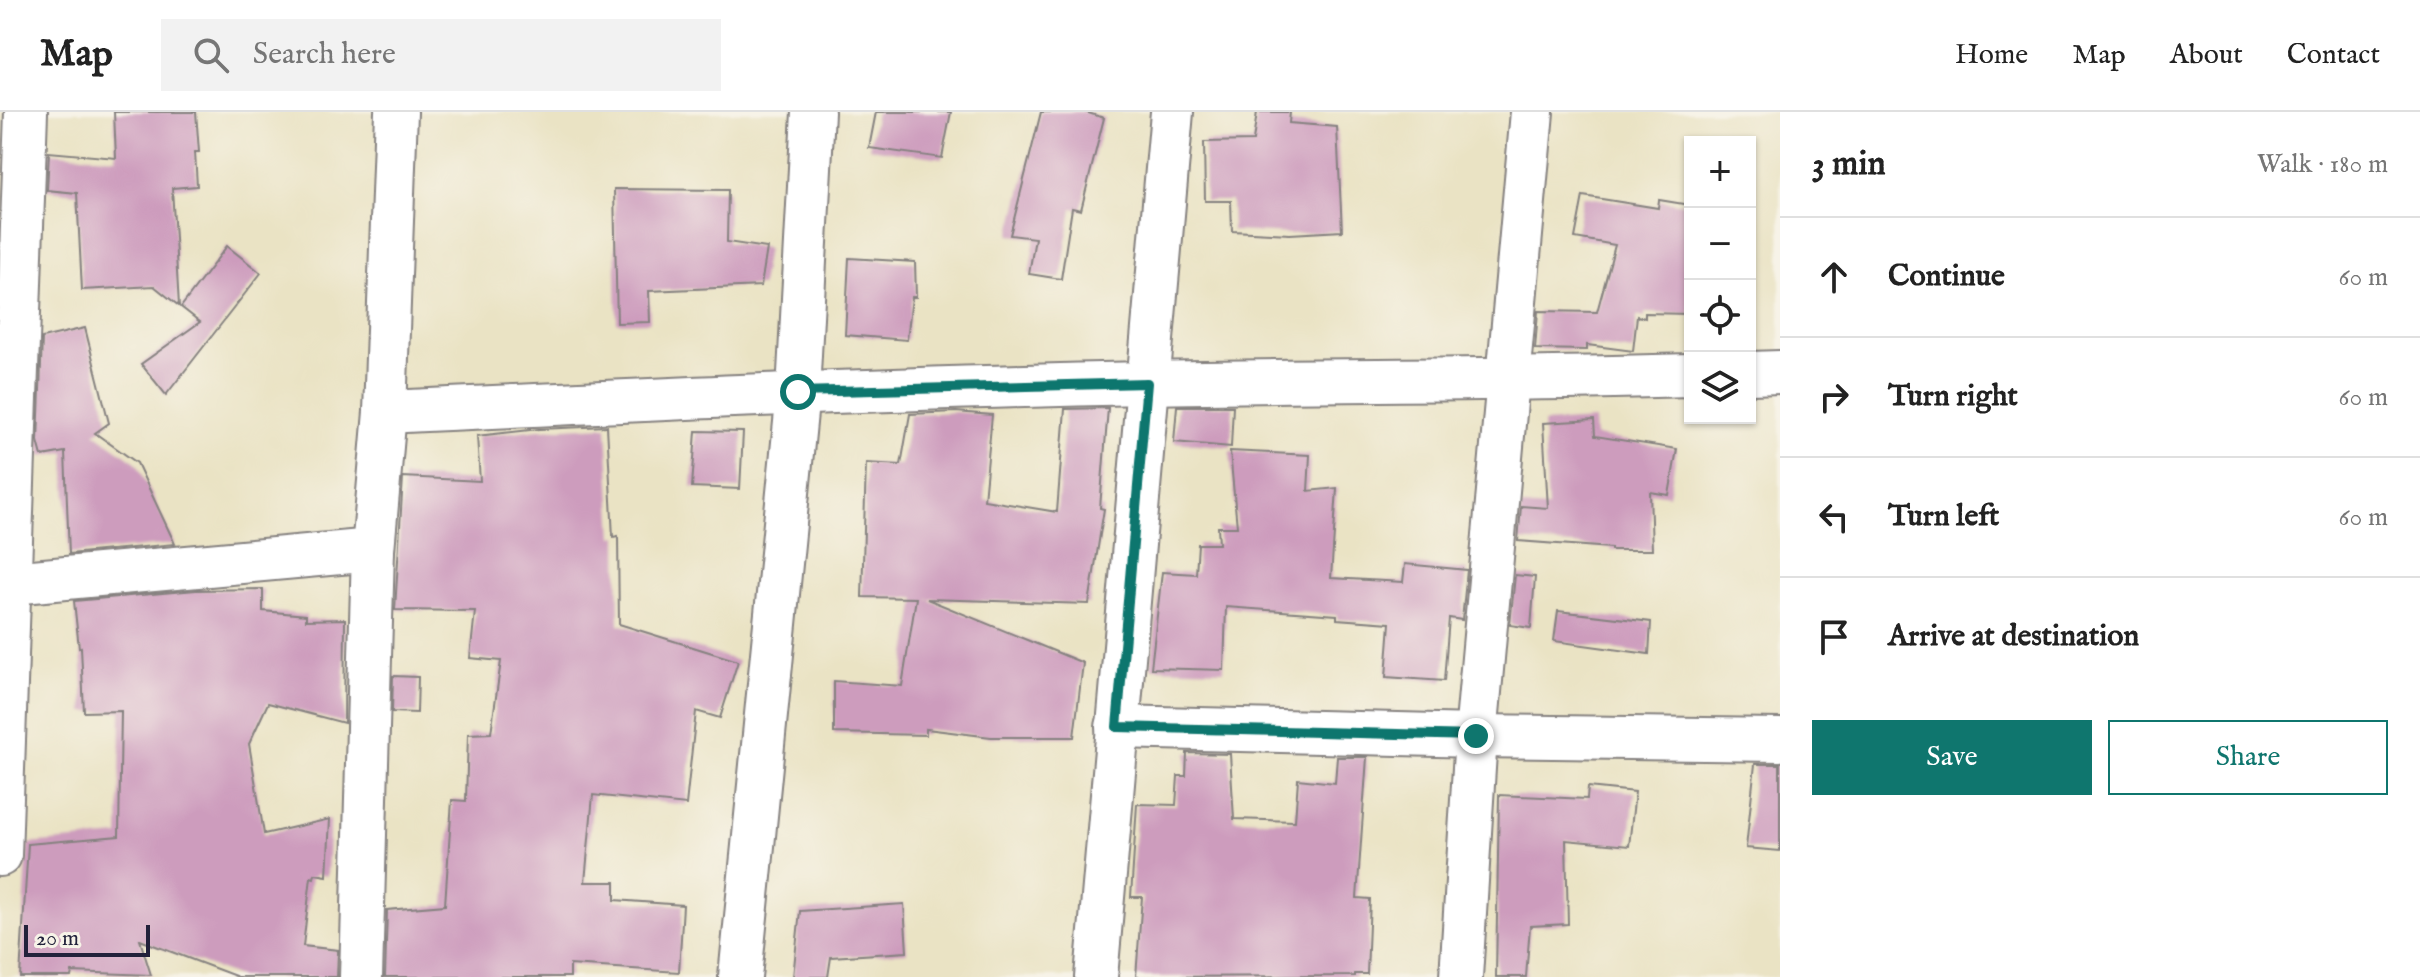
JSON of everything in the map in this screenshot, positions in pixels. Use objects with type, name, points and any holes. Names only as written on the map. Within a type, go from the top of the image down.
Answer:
[{"type":"street","points":[[0,855],[4,583],[26,112]]},
{"type":"street","points":[[361,977],[373,550],[385,412],[396,112]]},
{"type":"street","points":[[740,977],[798,392],[813,112]]},
{"type":"street","points":[[1096,977],[1172,112]]},
{"type":"street","points":[[1461,977],[1476,736],[1532,112]]},
{"type":"street","points":[[1756,373],[1780,372]]},
{"type":"street","points":[[385,412],[798,392],[1147,383],[1506,381],[1684,375]]},
{"type":"street","points":[[4,583],[373,550]]},
{"type":"street","points":[[1117,727],[1780,740]]},
{"type":"building","points":[[114,112],[196,112],[199,152],[195,152],[197,186],[172,188],[179,306],[154,286],[82,290],[77,193],[47,190],[49,152],[116,158]]},
{"type":"building","points":[[876,112],[951,112],[942,158],[869,148]]},
{"type":"building","points":[[1041,112],[1085,112],[1104,118],[1081,210],[1072,208],[1061,279],[1029,274],[1035,238],[1010,235]]},
{"type":"building","points":[[1257,112],[1290,112],[1289,123],[1337,127],[1342,231],[1290,234],[1232,231],[1231,201],[1205,201],[1204,142],[1253,141]]},
{"type":"building","points":[[614,189],[728,190],[727,242],[767,248],[761,286],[649,291],[650,322],[617,323]]},
{"type":"building","points":[[1583,196],[1658,208],[1659,200],[1684,204],[1684,314],[1645,313],[1645,318],[1637,316],[1633,351],[1587,345],[1587,350],[1535,349],[1538,311],[1597,312],[1615,245],[1575,238]]},
{"type":"building","points":[[227,246],[261,273],[166,395],[141,364],[200,322],[181,307]]},
{"type":"building","points":[[849,258],[915,262],[916,297],[912,297],[907,340],[845,335]]},
{"type":"building","points":[[85,328],[109,423],[95,433],[137,463],[175,544],[69,554],[65,452],[42,456],[38,441],[42,338]]},
{"type":"building","points":[[1177,406],[1233,406],[1231,447],[1174,442]]},
{"type":"building","points":[[1108,408],[1100,508],[1104,509],[1089,604],[927,599],[1083,663],[1074,737],[991,737],[926,729],[926,735],[834,733],[834,681],[902,686],[916,598],[862,597],[866,463],[901,465],[910,414],[956,412],[992,415],[984,500],[1057,512],[1065,409]]},
{"type":"building","points":[[1594,420],[1595,436],[1677,449],[1669,495],[1650,492],[1652,550],[1611,550],[1518,541],[1521,506],[1548,508],[1543,423]]},
{"type":"building","points":[[607,426],[613,537],[618,536],[619,624],[738,661],[720,718],[696,711],[686,805],[593,795],[585,882],[615,882],[615,900],[683,905],[679,972],[570,965],[570,977],[385,977],[387,910],[445,905],[452,800],[466,801],[468,734],[491,733],[501,661],[470,658],[475,611],[395,610],[403,477],[480,481],[477,436]]},
{"type":"building","points":[[696,431],[743,432],[740,489],[692,487]]},
{"type":"building","points":[[1230,451],[1310,455],[1308,491],[1337,488],[1331,578],[1403,582],[1405,564],[1467,570],[1462,620],[1449,618],[1444,681],[1386,677],[1390,623],[1337,619],[1337,615],[1226,607],[1224,670],[1151,668],[1162,572],[1196,574],[1198,544],[1219,544],[1218,527],[1237,527]]},
{"type":"building","points":[[1515,575],[1535,577],[1531,628],[1510,625]]},
{"type":"building","points":[[263,589],[263,611],[306,615],[306,620],[345,619],[344,723],[268,703],[249,744],[264,834],[330,819],[327,876],[315,874],[314,878],[311,877],[303,946],[338,950],[337,977],[238,977],[140,940],[151,975],[72,972],[71,977],[20,977],[28,844],[119,836],[121,711],[84,712],[81,647],[74,601],[196,590]]},
{"type":"building","points":[[1558,611],[1651,622],[1649,654],[1554,641]]},
{"type":"building","points":[[393,676],[418,677],[417,713],[392,712]]},
{"type":"building","points":[[1187,753],[1230,754],[1234,819],[1295,821],[1298,779],[1335,783],[1337,757],[1367,757],[1357,898],[1370,899],[1367,974],[1136,977],[1142,897],[1131,897],[1137,804],[1176,805],[1178,776],[1186,776]]},
{"type":"building","points":[[1755,764],[1780,764],[1780,851],[1746,848]]},
{"type":"building","points":[[1588,787],[1635,792],[1629,846],[1566,840],[1568,924],[1530,926],[1526,977],[1496,977],[1499,795],[1587,799]]},
{"type":"building","points":[[904,904],[907,952],[831,957],[828,977],[793,977],[800,911]]},
{"type":"route","points":[[798,392],[1147,383],[1117,727],[1476,736]]}]
